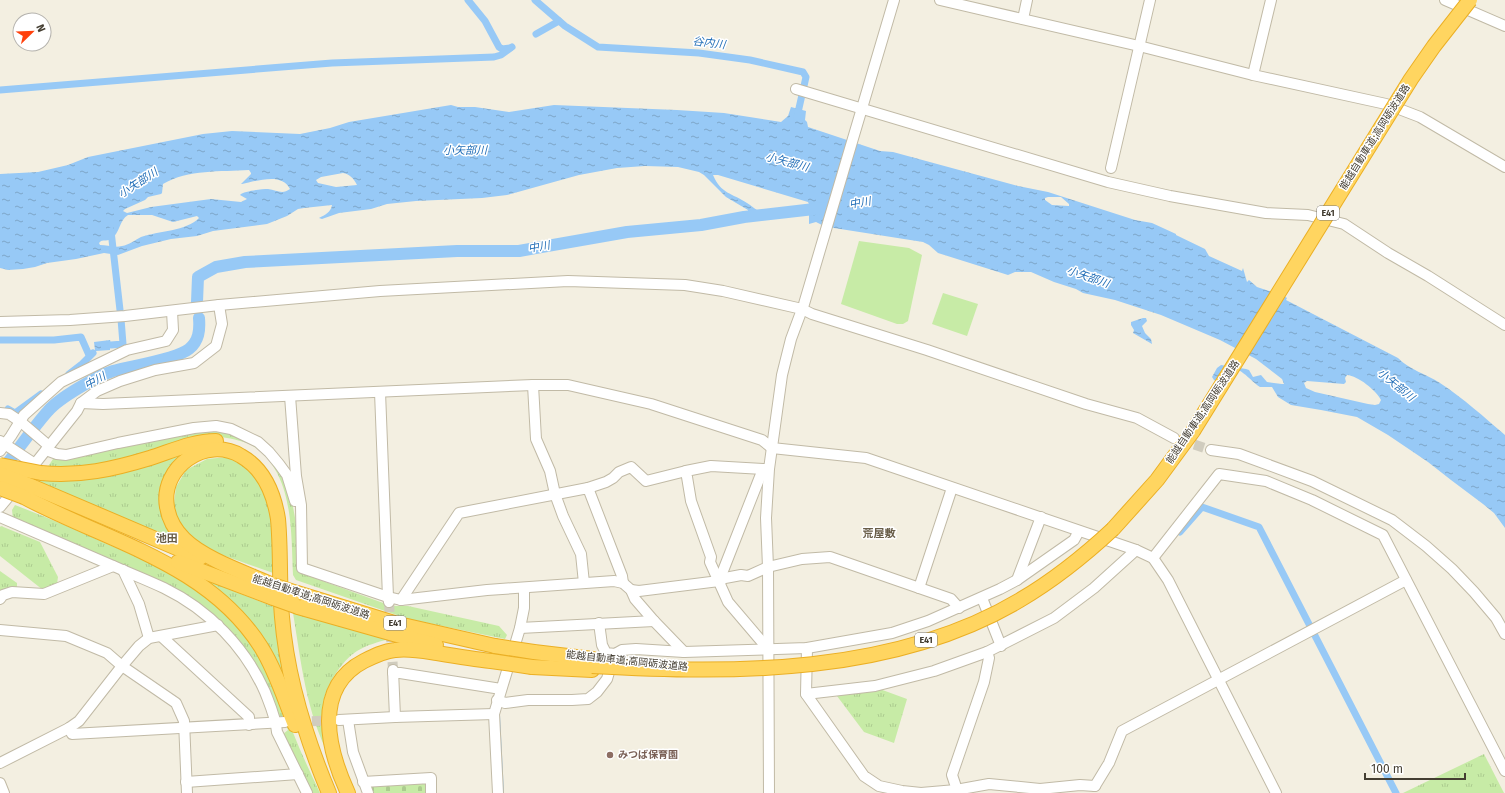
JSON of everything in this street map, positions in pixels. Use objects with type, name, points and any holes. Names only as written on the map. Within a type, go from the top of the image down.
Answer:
[{"type":"highway","name":"能越自動車道;高岡砺波道路","points":[[0,474],[28,492],[183,551],[273,592],[298,607],[397,636],[441,646],[533,660],[660,670],[778,667],[845,660],[909,646],[938,637],[964,627],[1018,601],[1067,569],[1113,529],[1157,480],[1193,431],[1411,78],[1438,40],[1470,0]]},
{"type":"highway","points":[[0,465],[34,465],[64,474],[102,471],[130,464],[188,445],[210,441],[230,442],[239,445],[256,456],[270,471],[279,490],[285,511],[290,619],[301,688],[314,736],[337,793]]},
{"type":"highway","points":[[273,592],[206,555],[195,548],[178,532],[168,514],[166,493],[169,482],[174,473],[187,459],[202,452],[213,450],[231,451],[240,455],[256,467],[270,490],[276,507],[278,519],[282,617],[289,667],[306,733],[329,793]]},
{"type":"highway","name":"能越自動車道;高岡砺波道路","points":[[0,488],[28,492]]},
{"type":"highway","points":[[28,492],[45,508],[168,564],[192,579],[224,604],[250,631],[270,662],[298,734],[326,793]]},
{"type":"highway","name":"能越自動車道;高岡砺波道路","points":[[273,592],[297,593],[493,654]]},
{"type":"highway","points":[[348,793],[338,770],[334,754],[329,724],[329,712],[335,689],[350,670],[380,653],[394,650],[406,649],[493,654]]},
{"type":"highway","name":"能越自動車道;高岡砺波道路","points":[[592,665],[709,669]]},
{"type":"street","points":[[719,581],[766,469],[772,448],[782,375],[791,339],[803,306],[894,0]]},
{"type":"street","points":[[940,0],[1139,46],[1253,75],[1386,104],[1420,117],[1505,166]]},
{"type":"street","points":[[1023,19],[1028,0]]},
{"type":"street","points":[[1110,168],[1150,0]]},
{"type":"street","points":[[1253,75],[1271,0]]},
{"type":"street","points":[[1445,0],[1505,26]]},
{"type":"street","points":[[796,89],[861,110],[933,128],[1108,182],[1170,196],[1266,213],[1308,215],[1344,224],[1505,325]]},
{"type":"street","points":[[0,322],[70,320],[380,291],[568,281],[685,285],[803,306],[812,314],[927,350],[1058,395],[1137,418],[1174,438]]},
{"type":"street","points":[[0,508],[48,448],[81,403],[97,390],[155,370],[194,363],[216,346],[222,324],[220,305]]},
{"type":"street","points":[[34,465],[4,445],[23,424],[24,415],[61,382],[126,350],[166,341],[173,330],[172,311]]},
{"type":"street","points":[[81,403],[103,404],[533,385],[568,385],[651,404],[762,440],[772,448],[866,458],[1136,550],[1153,558],[1168,580],[1276,793]]},
{"type":"street","points":[[533,385],[536,439],[550,471],[555,494],[563,516],[580,554],[584,583]]},
{"type":"street","points":[[380,392],[389,599]]},
{"type":"street","points":[[290,396],[296,476],[301,505],[302,568],[389,599],[401,600],[487,590],[614,581],[639,591],[719,581],[725,578],[741,575],[748,576],[768,567],[802,559],[830,557],[951,599],[960,608]]},
{"type":"street","points":[[0,413],[9,414],[36,434],[48,448],[57,454],[66,455],[194,428],[216,426],[231,429],[258,442],[279,464],[287,475],[296,508],[301,519]]},
{"type":"street","points":[[1211,450],[1239,454],[1312,481],[1392,520],[1426,546],[1452,569],[1496,618],[1505,634]]},
{"type":"street","points":[[401,600],[459,513],[588,488],[606,482],[619,472],[631,467],[646,481],[686,470],[711,466],[766,469]]},
{"type":"street","points":[[766,469],[769,793]]},
{"type":"street","points":[[686,470],[690,501],[711,556],[710,562],[728,602],[768,649]]},
{"type":"street","points":[[1153,558],[1219,474],[1266,481],[1312,500],[1383,535],[1505,771]]},
{"type":"street","points":[[588,488],[627,587],[654,621],[684,652]]},
{"type":"street","points":[[919,588],[952,488]]},
{"type":"street","points":[[0,517],[164,588],[198,608],[218,625],[237,646],[254,670],[281,722],[277,732],[307,793]]},
{"type":"street","points":[[1017,580],[1041,518]]},
{"type":"street","points":[[599,623],[602,645],[606,653],[615,654],[622,650],[636,649],[684,652],[807,648],[892,632],[928,621],[960,608],[1017,580],[1074,540],[1079,531]]},
{"type":"street","points":[[806,694],[875,686],[934,671],[1002,646],[1054,618],[1094,588],[1136,550]]},
{"type":"street","points":[[0,599],[3,595],[12,592],[44,594],[113,566]]},
{"type":"street","points":[[123,570],[139,604],[149,638]]},
{"type":"street","points":[[807,648],[806,694],[864,776],[879,786],[921,793],[957,791],[989,784],[1013,786],[1026,789],[1080,785],[1096,790],[1122,731],[1406,580]]},
{"type":"street","points":[[498,793],[494,714],[520,628],[524,608],[524,588]]},
{"type":"street","points":[[982,598],[1002,646]]},
{"type":"street","points":[[520,628],[654,621]]},
{"type":"street","points":[[0,763],[69,728],[79,721],[122,666],[149,638],[218,625]]},
{"type":"street","points":[[0,631],[66,636],[107,653],[122,666],[176,703],[184,721],[187,793]]},
{"type":"street","points":[[161,636],[249,718],[249,725]]},
{"type":"street","points":[[957,791],[952,775],[984,682],[989,658],[987,652]]},
{"type":"street","points":[[497,700],[505,703],[528,700],[588,699],[597,692],[607,679],[615,654]]},
{"type":"street","points":[[396,717],[393,672],[501,689]]},
{"type":"street","points":[[368,793],[343,720],[494,714]]},
{"type":"street","points":[[69,728],[72,734],[184,729],[281,722]]},
{"type":"street","points":[[186,782],[298,774]]},
{"type":"street","points":[[363,782],[431,778],[431,793]]},
{"type":"street","points":[[0,783],[4,793]]},
{"type":"green space","points":[[859,241],[909,248],[922,255],[908,321],[903,324],[897,324],[841,304]]},
{"type":"green space","points":[[943,293],[978,304],[967,336],[932,324]]},
{"type":"green space","points":[[210,429],[231,432],[264,451],[284,477],[296,523],[298,572],[386,604],[408,606],[499,626],[507,635],[505,639],[408,619],[296,580],[293,575],[292,541],[288,506],[284,489],[278,474],[268,460],[256,448],[244,442],[221,437],[95,467],[47,468],[53,459],[60,459]]},
{"type":"green space","points":[[192,449],[170,468],[165,476],[163,485],[165,504],[179,542],[38,482],[40,477]]},
{"type":"green space","points":[[227,457],[244,463],[268,495],[274,519],[276,574],[211,551],[180,526],[173,512],[176,487],[186,470],[207,459]]},
{"type":"green space","points":[[15,505],[148,562],[189,584],[225,611],[241,628],[260,657],[320,793],[310,793],[283,734],[288,730],[283,718],[276,714],[265,683],[252,658],[234,637],[211,615],[13,519],[12,510]]},
{"type":"green space","points":[[1,526],[40,542],[58,577],[57,584],[43,590],[0,556]]},
{"type":"green space","points":[[0,571],[17,583],[17,587],[0,593]]},
{"type":"green space","points":[[200,578],[277,608],[295,702],[277,666]]},
{"type":"green space","points":[[293,613],[389,639],[365,647],[351,655],[334,676],[326,692],[323,708],[325,732],[330,757],[315,723],[310,705]]},
{"type":"green space","points":[[877,688],[907,699],[894,743],[864,732],[837,696]]},
{"type":"green space","points":[[1484,754],[1504,793],[1403,793]]},
{"type":"green space","points":[[426,783],[428,793],[374,793],[371,788],[374,785]]},
{"type":"water","name":"小矢部川","points":[[451,105],[509,112],[554,105],[724,113],[781,122],[788,116],[791,107],[806,111],[805,120],[808,127],[880,151],[893,152],[1018,186],[1048,192],[1135,220],[1152,223],[1205,249],[1209,256],[1242,271],[1243,268],[1247,282],[1249,280],[1257,287],[1284,296],[1287,298],[1286,300],[1398,358],[1413,369],[1440,383],[1465,401],[1505,435],[1505,528],[1494,513],[1428,462],[1388,435],[1357,417],[1291,405],[1278,397],[1272,387],[1260,387],[1243,373],[1233,368],[1222,369],[1220,373],[1221,385],[1212,377],[1217,368],[1221,365],[1246,369],[1249,370],[1253,377],[1261,375],[1267,382],[1284,384],[1282,379],[1256,359],[1220,340],[1161,315],[1115,300],[1083,293],[1031,272],[1015,272],[1008,275],[938,253],[923,242],[834,228],[816,222],[809,224],[808,202],[718,175],[713,175],[723,190],[757,210],[748,212],[748,210],[726,197],[704,175],[699,172],[678,167],[645,166],[617,168],[579,175],[507,195],[387,204],[371,209],[339,213],[322,219],[319,218],[329,211],[332,205],[304,208],[298,209],[287,216],[267,224],[213,231],[197,236],[171,239],[142,246],[118,255],[104,253],[47,263],[23,269],[8,270],[0,268],[0,174],[38,172],[68,165],[88,157],[203,134],[232,131],[300,134],[330,128],[349,122]],"holes":[[[249,170],[251,174],[241,184],[275,179],[286,184],[290,189],[284,192],[268,189],[249,191],[240,195],[247,199],[241,202],[211,199],[151,207],[127,213],[123,211],[148,197],[161,194],[163,184],[173,179],[216,171]],[[343,173],[348,174],[357,185],[336,187],[318,183],[316,180],[321,177]],[[1061,197],[1069,204],[1069,206],[1052,205],[1045,200],[1045,198]],[[128,215],[152,215],[173,222],[197,216],[199,218],[187,226],[141,237],[130,244],[117,247],[100,245],[99,243],[101,241],[110,240],[114,237],[123,220]],[[1347,375],[1361,381],[1379,396],[1381,400],[1379,404],[1368,404],[1315,392],[1306,388],[1304,383],[1307,381],[1344,384],[1346,382],[1345,378]]]},
{"type":"water","points":[[1146,318],[1147,321],[1142,326],[1145,333],[1151,339],[1152,344],[1133,333],[1134,330],[1131,322]]},
{"type":"water","points":[[110,340],[112,347],[110,350],[96,351],[94,354],[92,352],[95,350],[94,342]]},
{"type":"waterway","points":[[468,0],[485,21],[499,47],[502,49],[510,48]]},
{"type":"waterway","name":"谷内川","points":[[535,0],[565,26],[598,47],[699,53],[750,60],[803,72],[806,77],[797,117]]},
{"type":"waterway","points":[[536,34],[559,21]]},
{"type":"waterway","points":[[0,90],[332,63],[494,57],[501,55],[512,47]]},
{"type":"waterway","name":"中川","points":[[197,302],[198,277],[216,267],[245,262],[457,251],[519,251],[627,232],[701,225],[744,217],[823,208]]},
{"type":"waterway","points":[[111,231],[120,310]]},
{"type":"waterway","name":"中川","points":[[1,471],[53,406],[79,388],[113,371],[183,353],[189,349],[197,339],[199,331],[199,318]]},
{"type":"waterway","points":[[111,345],[123,344],[121,319]]},
{"type":"waterway","points":[[0,340],[54,340],[81,337],[89,355]]},
{"type":"waterway","points":[[69,374],[93,353]]},
{"type":"waterway","name":"中川","points":[[96,372],[98,378]]},
{"type":"waterway","points":[[8,409],[15,413],[41,394]]},
{"type":"waterway","points":[[1180,532],[1202,507],[1259,527],[1396,793]]},
{"type":"waterway","points":[[499,715],[503,793]]},
{"type":"tunnel","points":[[1180,440],[1211,450]]},
{"type":"tunnel","points":[[389,602],[393,670]]},
{"type":"tunnel","points":[[297,722],[335,720]]},
{"type":"place","name":"みつば保育園","points":[[610,755]]},
{"type":"district","name":"荒屋敷","points":[[879,533]]},
{"type":"district","name":"池田","points":[[167,538]]}]
